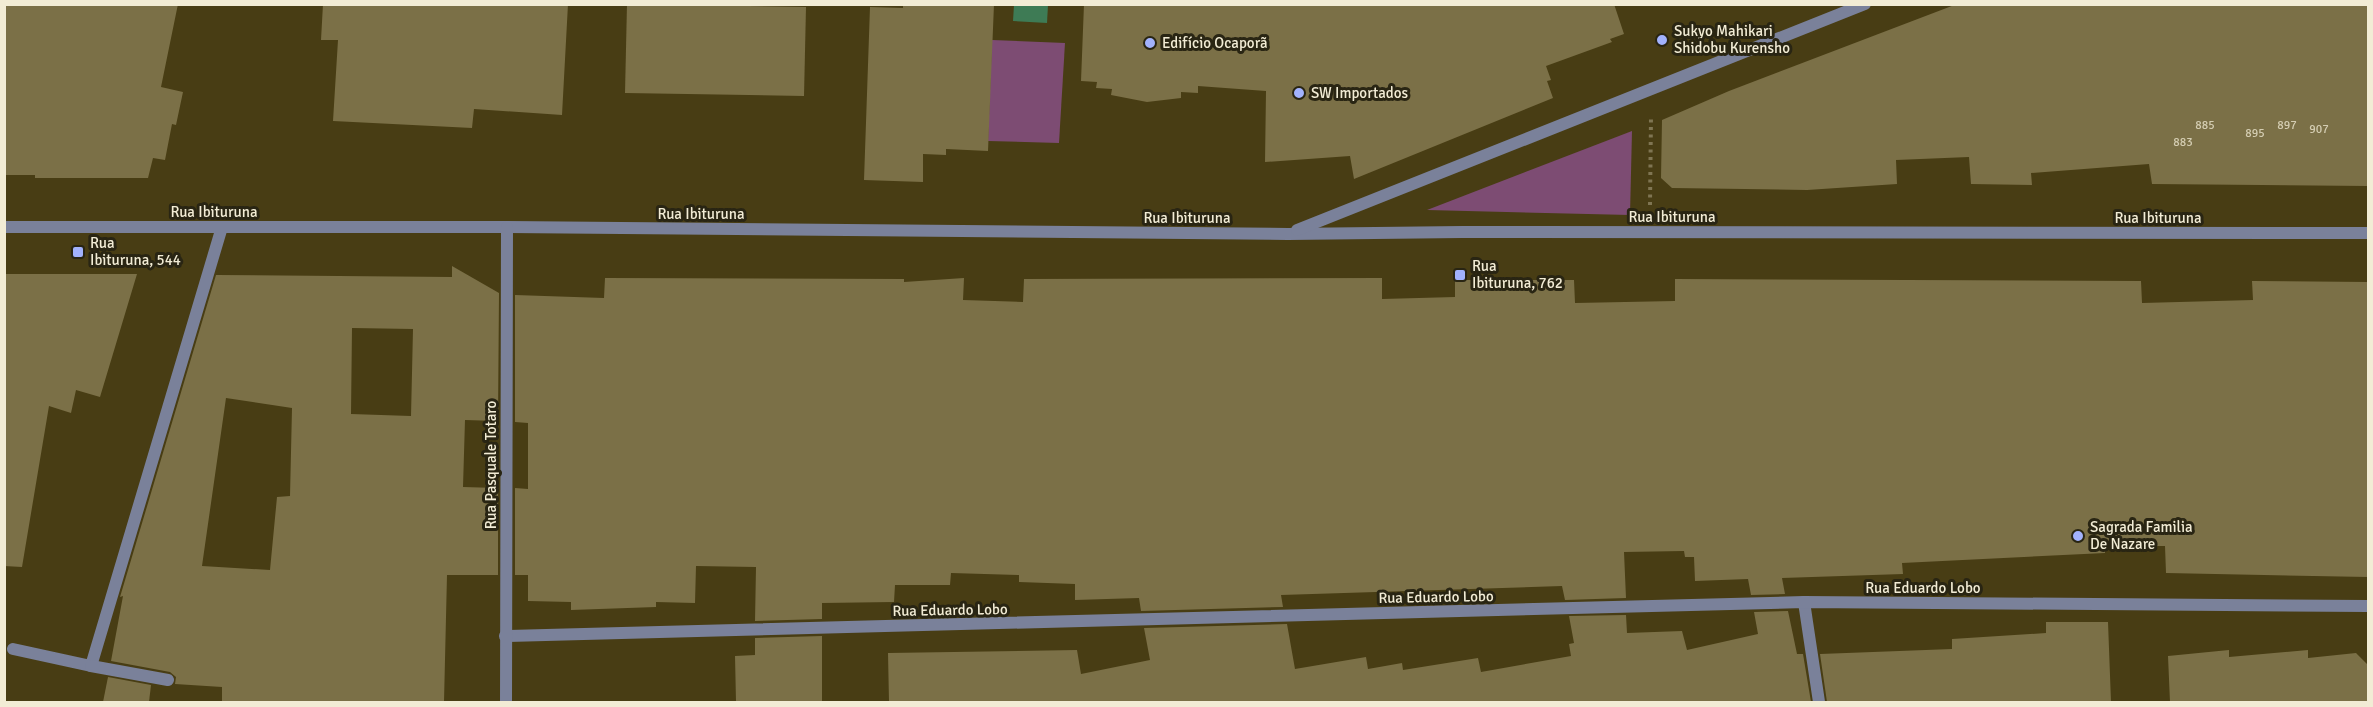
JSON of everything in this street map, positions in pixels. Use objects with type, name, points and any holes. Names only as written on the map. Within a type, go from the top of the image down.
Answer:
[{"type":"street","points":[[1288,234],[1864,4]]},
{"type":"street","name":"Rua Ibituruna","points":[[4,227],[507,227],[1288,234],[1355,232],[2368,233]]},
{"type":"street","points":[[92,666],[222,227]]},
{"type":"street","name":"Rua Pasquale Totaro","points":[[506,702],[507,227]]},
{"type":"street","points":[[1804,602],[1819,702]]},
{"type":"street","name":"Rua Eduardo Lobo","points":[[505,636],[1804,602],[2368,606]]},
{"type":"street","points":[[13,649],[168,680]]},
{"type":"path","points":[[1650,232],[1651,89]]},
{"type":"shaded area","points":[[1014,5],[1048,5],[1047,23],[1013,21]]},
{"type":"shaded area","points":[[992,40],[1065,43],[1059,143],[988,141]]},
{"type":"shaded area","points":[[1632,131],[1630,215],[1427,210]]},
{"type":"building","points":[[4,4],[178,4],[161,87],[183,92],[176,125],[172,124],[165,160],[153,158],[148,178],[35,178],[35,175],[4,175]]},
{"type":"building","points":[[323,4],[568,4],[562,115],[474,109],[472,128],[333,121],[338,40],[321,40]]},
{"type":"building","points":[[627,4],[806,7],[804,96],[625,93]]},
{"type":"building","points":[[903,4],[994,4],[988,151],[946,149],[946,155],[923,154],[923,182],[864,180],[870,7],[903,8]]},
{"type":"building","points":[[1084,4],[1614,4],[1624,34],[1610,39],[1612,42],[1546,66],[1551,80],[1547,81],[1553,98],[1354,179],[1350,156],[1265,162],[1266,91],[1198,86],[1198,93],[1181,92],[1181,98],[1147,102],[1111,95],[1112,89],[1096,88],[1097,82],[1081,81]]},
{"type":"building","points":[[1957,4],[2368,4],[2368,186],[2152,184],[2149,164],[2031,173],[2032,185],[1971,184],[1969,157],[1896,160],[1897,184],[1807,190],[1672,188],[1661,178],[1662,120],[1729,91]]},
{"type":"building","points":[[452,266],[499,293],[498,421],[465,420],[463,487],[498,488],[498,575],[447,575],[444,702],[222,702],[222,687],[175,684],[176,677],[170,672],[111,661],[123,596],[120,597],[216,275],[452,277]],"holes":[[[352,328],[413,329],[411,416],[351,414]],[[226,398],[292,408],[290,496],[277,497],[270,570],[202,566]]]},
{"type":"building","points":[[4,274],[137,274],[100,397],[76,390],[71,413],[49,406],[22,567],[4,566]]},
{"type":"building","points":[[605,278],[904,279],[904,282],[964,278],[963,300],[1023,302],[1024,279],[1382,278],[1382,299],[1455,297],[1455,280],[1574,280],[1575,303],[1675,301],[1675,279],[2141,281],[2142,303],[2253,300],[2252,281],[2368,282],[2368,577],[2166,573],[2165,546],[2105,546],[2105,553],[1902,563],[1903,574],[1782,578],[1785,594],[1751,595],[1748,579],[1695,581],[1694,557],[1685,557],[1684,551],[1624,552],[1626,598],[1565,600],[1562,586],[1281,595],[1283,607],[1141,611],[1139,598],[1075,600],[1075,584],[1019,582],[1019,575],[951,573],[950,585],[895,585],[894,602],[822,603],[822,619],[755,621],[756,567],[696,566],[695,603],[656,602],[656,607],[571,610],[571,602],[528,601],[528,575],[515,575],[515,488],[528,489],[528,423],[515,422],[515,295],[604,298]]},
{"type":"building","points":[[1788,611],[1797,654],[1803,654],[1811,702],[889,702],[888,653],[1077,650],[1081,674],[1150,660],[1144,628],[1287,624],[1295,669],[1366,657],[1368,669],[1402,663],[1403,670],[1478,658],[1481,672],[1571,656],[1569,644],[1574,643],[1569,616],[1626,615],[1627,633],[1682,631],[1687,650],[1758,634],[1754,612]]},
{"type":"building","points":[[2046,622],[2108,622],[2111,702],[1827,702],[1820,654],[1952,649],[1952,639],[2046,633]]},
{"type":"building","points":[[822,636],[822,702],[736,702],[735,656],[755,655],[755,638]]},
{"type":"building","points":[[2229,650],[2229,657],[2308,650],[2308,658],[2356,653],[2368,665],[2368,702],[2170,702],[2168,656]]},
{"type":"building","points":[[108,677],[151,685],[149,702],[103,702]]},
{"type":"place","name":"Sukyo Mahikari Shidobu Kurensho","points":[[1662,40]]},
{"type":"place","name":"Edifício Ocaporã","points":[[1150,43]]},
{"type":"place","name":"SW Importados","points":[[1299,93]]},
{"type":"place","name":"Rua Ibituruna, 544","points":[[78,252]]},
{"type":"place","name":"Rua Ibituruna, 762","points":[[1460,275]]},
{"type":"place","name":"Sagrada Familia De Nazare","points":[[2078,536]]}]
